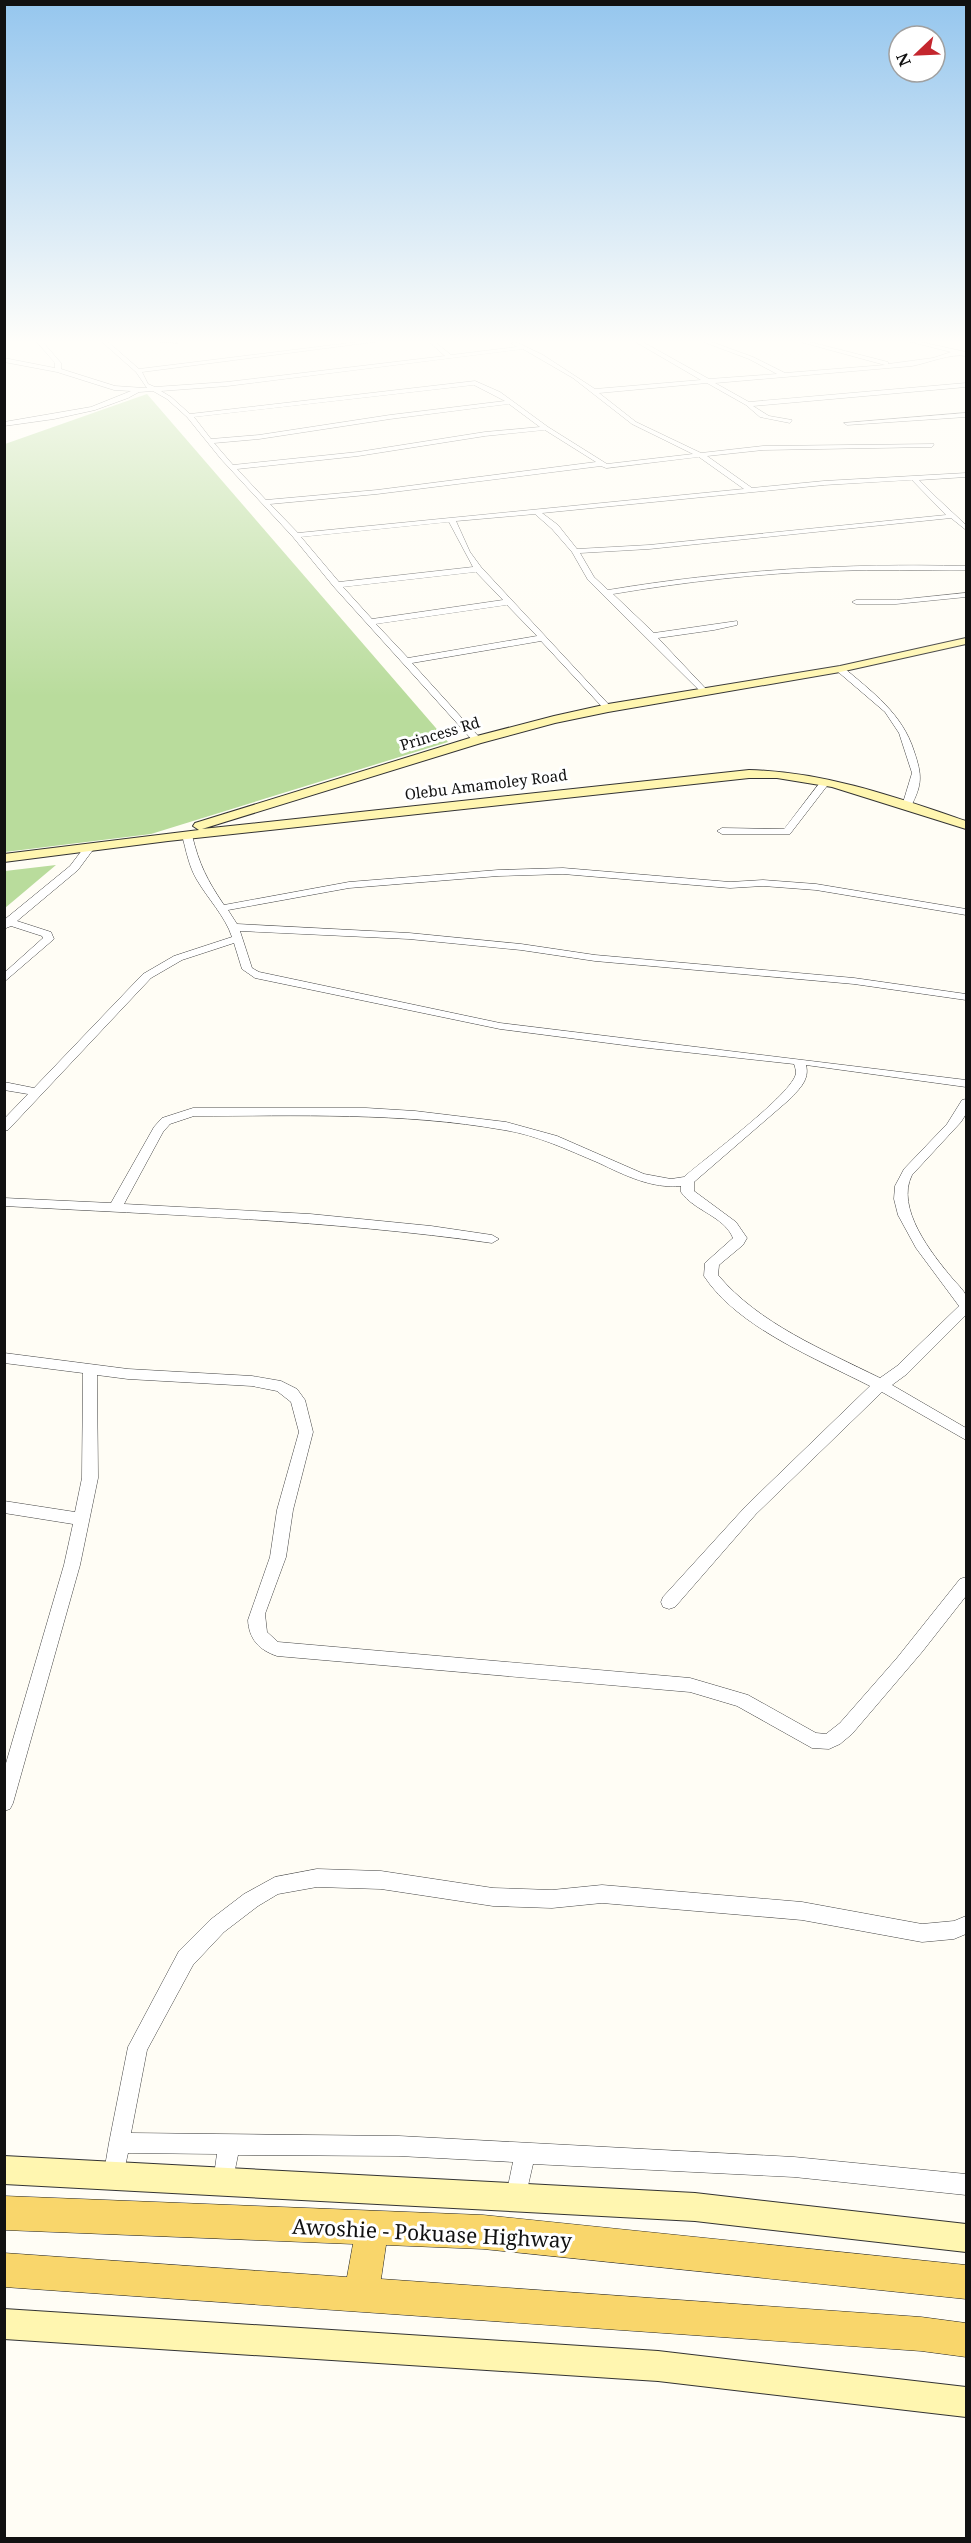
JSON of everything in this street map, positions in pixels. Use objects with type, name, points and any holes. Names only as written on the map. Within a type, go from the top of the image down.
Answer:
[{"type":"main road","name":"Awoshie - Pokuase Highway","points":[[4,2213],[483,2232],[966,2282]]},
{"type":"main road","points":[[362,2296],[372,2229]]},
{"type":"main road","points":[[4,2270],[921,2334],[966,2340]]},
{"type":"street","points":[[226,460],[477,740]]},
{"type":"street","points":[[233,467],[303,460]]},
{"type":"street","points":[[594,460],[600,464]]},
{"type":"street","points":[[264,502],[377,492],[600,464],[617,466],[665,460]]},
{"type":"street","points":[[707,460],[750,490]]},
{"type":"street","points":[[296,535],[750,490],[966,475]]},
{"type":"street","points":[[914,477],[966,528]]},
{"type":"street","points":[[537,512],[555,527],[575,551],[591,578],[652,636],[704,692]]},
{"type":"street","points":[[575,551],[603,551],[953,516]]},
{"type":"street","points":[[452,520],[460,543],[478,569],[542,638],[561,655],[608,708]]},
{"type":"street","points":[[606,593],[663,583],[775,570],[885,566],[966,568]]},
{"type":"street","points":[[337,585],[478,569]]},
{"type":"street","points":[[856,602],[896,602],[966,595]]},
{"type":"street","points":[[371,622],[508,602]]},
{"type":"street","points":[[652,636],[714,628],[734,623]]},
{"type":"street","points":[[406,661],[542,638]]},
{"type":"street","name":"Princess Rd","points":[[168,837],[477,740],[608,708],[840,669],[966,641]]},
{"type":"street","points":[[840,669],[888,710],[904,733],[917,773],[907,806]]},
{"type":"street","name":"Olebu Amamoley Road","points":[[4,858],[168,837],[726,774],[780,773],[825,782],[966,825]]},
{"type":"street","points":[[722,831],[787,832],[825,782]]},
{"type":"street","points":[[187,835],[201,879],[223,908],[237,932],[247,969],[265,978],[500,1026],[639,1044],[799,1060],[966,1083]]},
{"type":"street","points":[[7,924],[74,868],[90,847]]},
{"type":"street","points":[[223,908],[349,885],[498,873],[554,871],[729,885],[763,883],[816,887],[966,912]]},
{"type":"street","points":[[4,979],[49,939],[47,934],[7,924]]},
{"type":"street","points":[[4,1127],[147,976],[178,958],[237,932],[410,936],[521,947],[595,958],[865,982],[966,997]]},
{"type":"street","points":[[116,1206],[158,1130],[166,1121],[194,1112],[366,1112],[415,1115],[506,1126],[553,1139],[641,1178],[671,1183],[688,1181],[741,1137],[796,1086],[802,1075],[799,1060]]},
{"type":"street","points":[[4,1086],[38,1092]]},
{"type":"street","points":[[669,1602],[751,1510],[880,1385],[902,1370],[966,1306],[912,1231],[903,1214],[901,1186],[917,1159],[945,1134],[963,1112],[966,1103]]},
{"type":"street","points":[[688,1181],[687,1192],[694,1200],[729,1222],[739,1233],[738,1242],[712,1263],[711,1276],[722,1290],[770,1325],[966,1435]]},
{"type":"street","points":[[4,1202],[116,1206],[419,1227],[492,1239]]},
{"type":"street","points":[[4,1358],[90,1370],[269,1383],[281,1386],[298,1400],[306,1432],[285,1510],[278,1557],[257,1614],[256,1623],[261,1640],[277,1649],[690,1685],[742,1700],[812,1740],[824,1743],[834,1739],[878,1692],[907,1655],[929,1633],[966,1584]]},
{"type":"street","points":[[4,1803],[72,1565],[90,1478],[90,1370]]},
{"type":"street","points":[[4,1507],[81,1520]]},
{"type":"street","points":[[114,2178],[138,2047],[186,1959],[217,1926],[251,1900],[275,1886],[317,1878],[381,1880],[493,1896],[552,1899],[602,1894],[802,1911],[922,1933],[954,1930],[966,1925]]},
{"type":"street","points":[[119,2143],[399,2146],[794,2167],[966,2185]]},
{"type":"street","points":[[224,2182],[229,2144]]},
{"type":"street","points":[[517,2196],[525,2153]]},
{"type":"street","points":[[4,2170],[114,2178],[517,2196],[695,2207],[966,2238]]},
{"type":"street","points":[[4,2324],[658,2366],[966,2402]]},
{"type":"green space","points":[[5,460],[204,460],[448,742],[151,834],[5,852]]},
{"type":"green space","points":[[56,865],[5,908],[5,871]]}]
